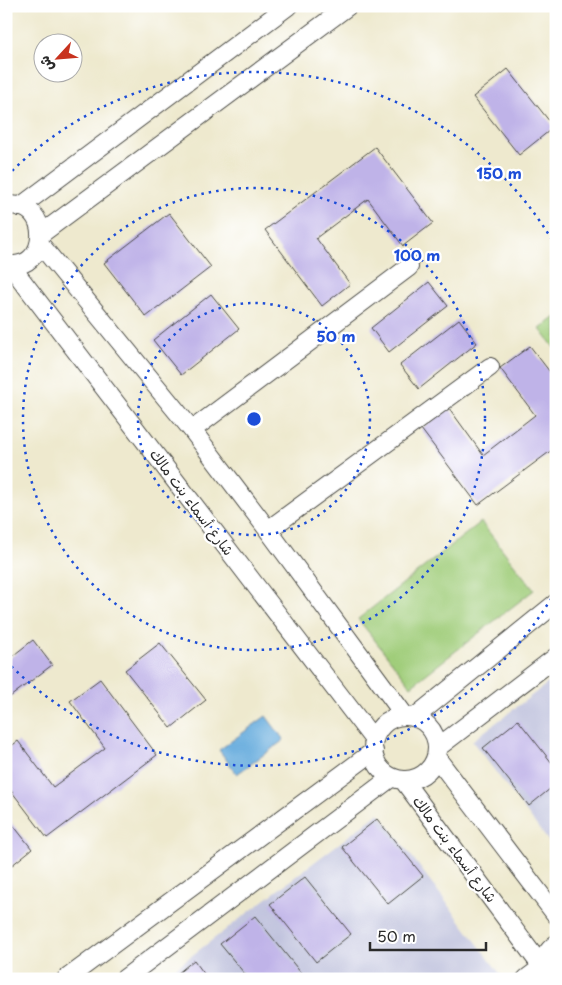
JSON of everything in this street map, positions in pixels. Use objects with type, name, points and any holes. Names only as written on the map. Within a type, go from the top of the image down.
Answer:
[{"type":"street","points":[[11,204],[288,6]]},
{"type":"street","points":[[41,239],[348,6]]},
{"type":"street","points":[[8,264],[21,263],[30,259],[36,252],[41,239],[40,225],[35,217],[29,211],[11,204]]},
{"type":"street","points":[[41,239],[192,430],[410,716]]},
{"type":"street","name":"شارع أسماء بنت مالك","points":[[8,264],[374,746]]},
{"type":"street","points":[[192,430],[408,267]]},
{"type":"street","points":[[268,530],[490,367]]},
{"type":"street","points":[[410,716],[556,603]]},
{"type":"street","points":[[436,753],[556,657]]},
{"type":"street","points":[[410,716],[424,722],[431,729],[436,738],[436,753],[431,766],[424,774],[414,779],[398,778],[383,771],[376,762],[374,746],[379,730],[386,722],[395,717],[410,716]]},
{"type":"street","points":[[66,979],[374,746]]},
{"type":"street","points":[[436,753],[556,915]]},
{"type":"street","points":[[124,979],[398,778]]},
{"type":"street","name":"شارع أسماء بنت مالك","points":[[398,778],[543,973]]},
{"type":"street","points":[[526,979],[543,973],[544,958],[548,950],[556,944]]},
{"type":"shaded area","points":[[556,677],[556,851],[472,741]]},
{"type":"shaded area","points":[[379,813],[501,975],[496,979],[161,979]]},
{"type":"green space","points":[[556,317],[556,350],[540,329]]},
{"type":"green space","points":[[481,522],[534,590],[411,686],[358,619]]},
{"type":"water","points":[[266,716],[284,740],[237,774],[219,750]]},
{"type":"building","points":[[508,69],[554,127],[519,155],[473,97]]},
{"type":"building","points":[[375,147],[433,223],[403,246],[368,199],[316,238],[350,284],[322,306],[265,230]]},
{"type":"building","points":[[169,213],[211,267],[146,317],[104,263]]},
{"type":"building","points":[[429,282],[448,306],[389,352],[371,328]]},
{"type":"building","points":[[211,294],[239,329],[181,375],[153,340]]},
{"type":"building","points":[[459,319],[477,343],[419,389],[400,365]]},
{"type":"building","points":[[530,346],[556,380],[556,447],[478,505],[421,429],[449,408],[483,455],[535,415],[500,368]]},
{"type":"building","points":[[33,640],[52,665],[6,700],[6,661]]},
{"type":"building","points":[[160,643],[206,700],[171,728],[125,670]]},
{"type":"building","points":[[100,679],[157,755],[47,838],[6,784],[6,750],[18,741],[53,787],[105,748],[70,701]]},
{"type":"building","points":[[518,720],[556,768],[556,784],[529,806],[483,748]]},
{"type":"building","points":[[6,816],[32,849],[6,870]]},
{"type":"building","points":[[377,819],[423,876],[388,904],[342,847]]},
{"type":"building","points":[[305,877],[351,934],[316,962],[270,904]]},
{"type":"building","points":[[255,916],[301,973],[294,979],[249,979],[220,944]]},
{"type":"building","points":[[194,960],[208,979],[171,979]]}]
